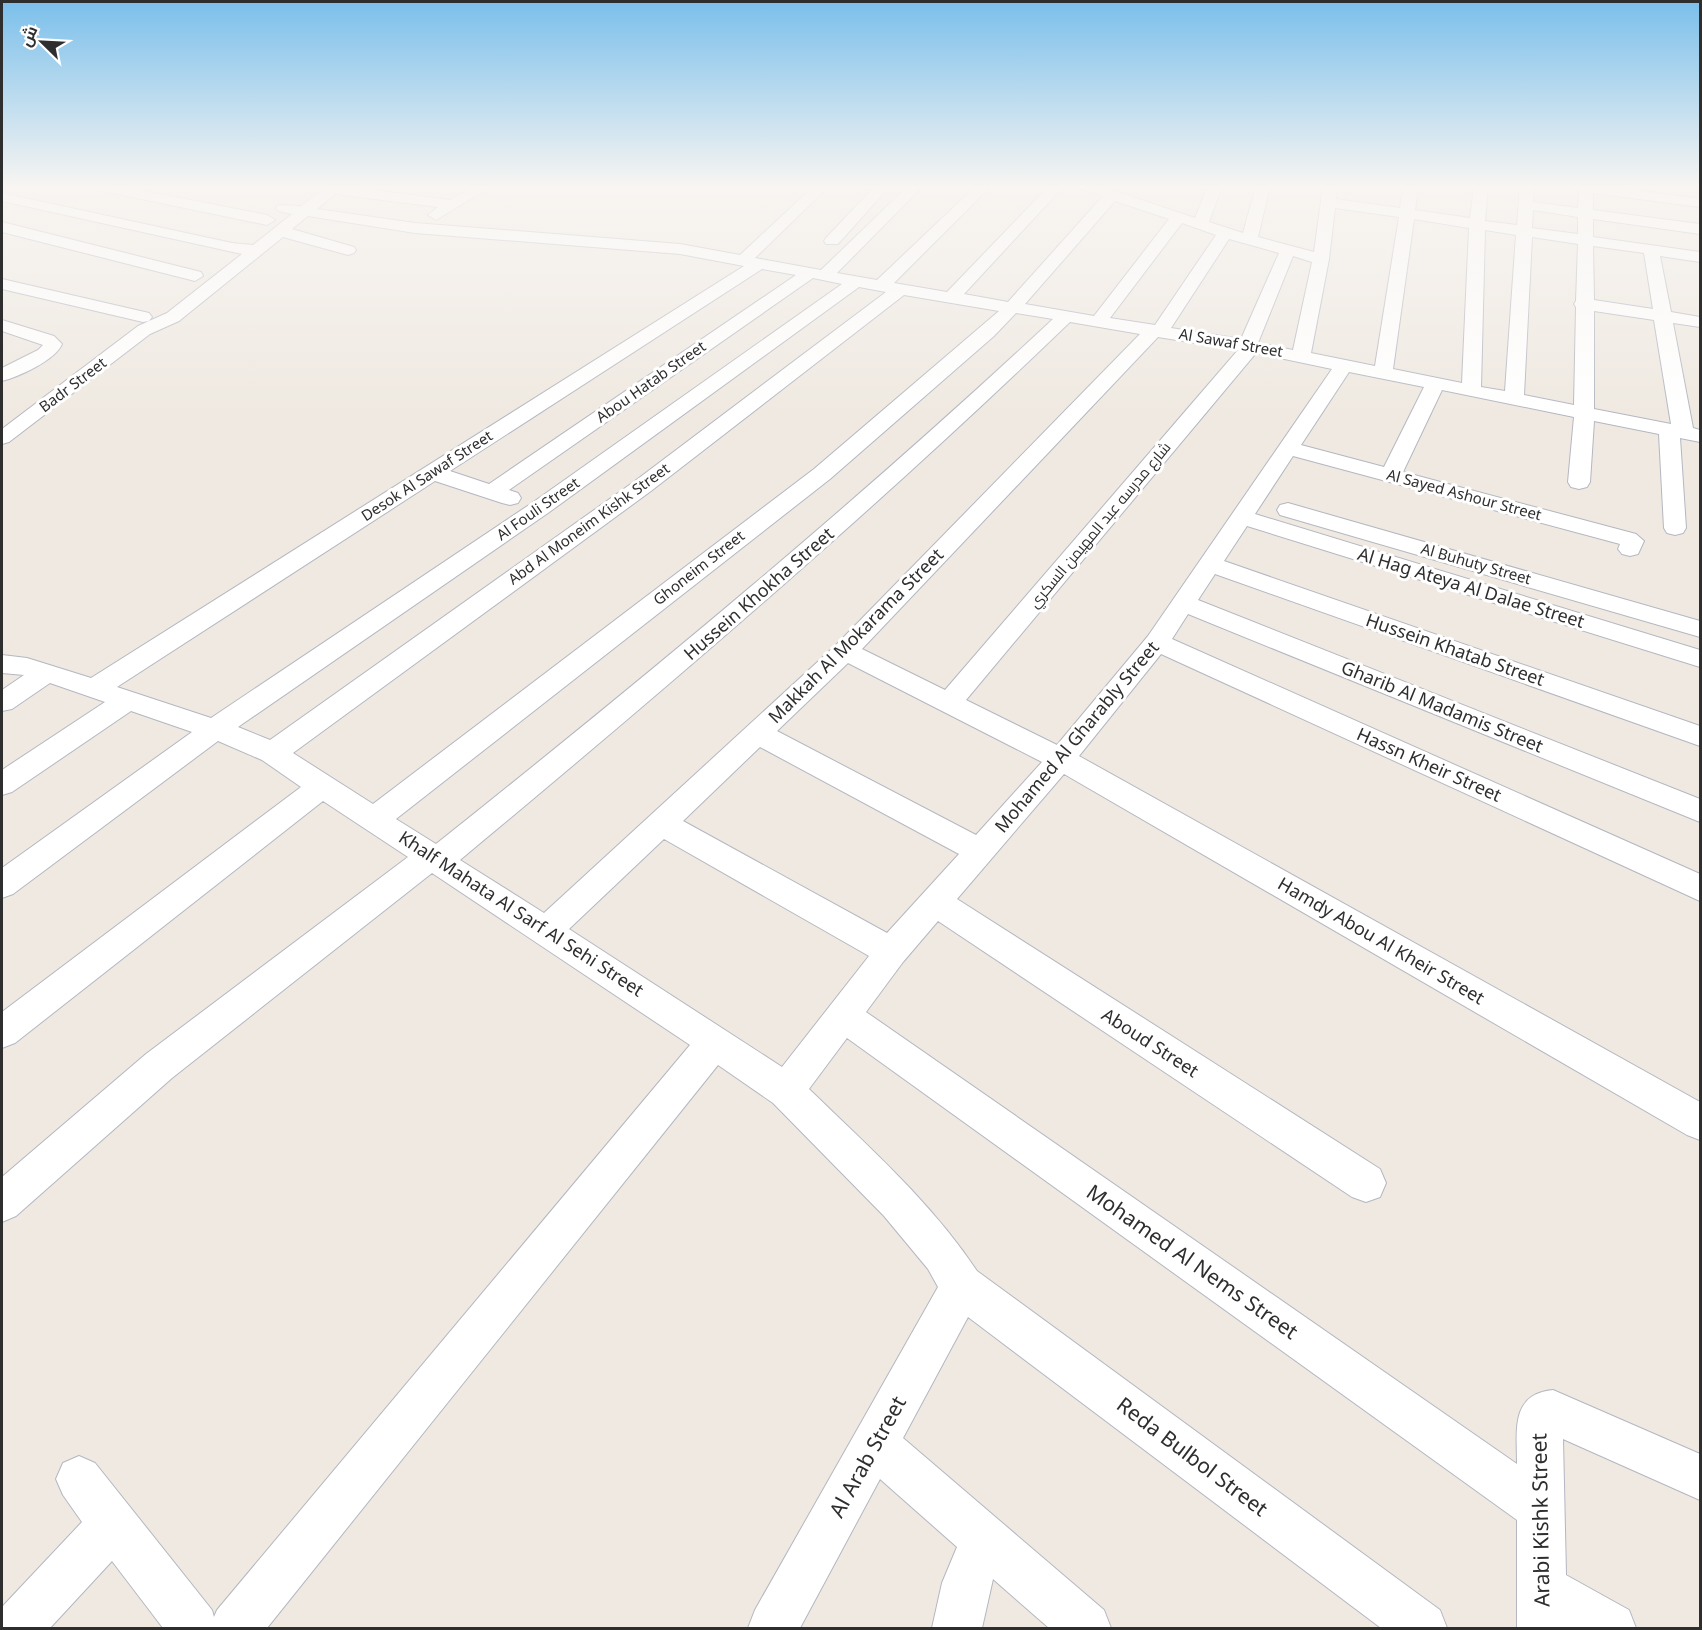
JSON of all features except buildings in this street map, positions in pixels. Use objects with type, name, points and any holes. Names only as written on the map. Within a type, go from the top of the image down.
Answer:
[{"type":"street","points":[[171,262],[204,269]]},
{"type":"street","name":"Badr Street","points":[[179,288],[213,262]]},
{"type":"street","name":"Badr Street","points":[[2,438],[148,318],[173,317],[241,262]]},
{"type":"street","name":"Al Sawaf Street","points":[[752,262],[891,287],[1100,320],[1345,364],[1684,433]]},
{"type":"street","name":"Desok Al Sawaf Street","points":[[94,689],[433,473],[752,262]]},
{"type":"street","points":[[813,273],[822,262]]},
{"type":"street","points":[[813,273],[826,262]]},
{"type":"street","name":"Abd Al Moneim Kishk Street","points":[[272,753],[643,486],[891,287],[914,262]]},
{"type":"street","points":[[952,297],[985,262]]},
{"type":"street","name":"Ghoneim Street","points":[[375,819],[822,474],[979,339],[1014,306],[1053,262]]},
{"type":"street","points":[[1100,320],[1144,262]]},
{"type":"street","name":"Makkah Al Mokarama Street","points":[[546,931],[845,651],[1157,330],[1205,262]]},
{"type":"street","name":"شارع مدرسه عبد المهيمن السكري","points":[[949,703],[1249,347],[1283,262]]},
{"type":"street","points":[[1301,356],[1320,262]]},
{"type":"street","points":[[1383,372],[1399,262]]},
{"type":"street","points":[[1471,390],[1476,262]]},
{"type":"street","points":[[1514,399],[1522,262]]},
{"type":"street","points":[[1579,482],[1584,413],[1585,262]]},
{"type":"street","points":[[1653,262],[1684,433],[1675,528]]},
{"type":"street","name":"Abou Hatab Street","points":[[492,492],[813,273]]},
{"type":"street","name":"Al Fouli Street","points":[[2,885],[214,730],[540,508],[857,281]]},
{"type":"street","points":[[2,284],[148,318]]},
{"type":"street","points":[[1583,304],[1701,322]]},
{"type":"street","name":"Hussein Khokha Street","points":[[2,1202],[159,1066],[435,858],[679,664],[978,402],[1068,315]]},
{"type":"street","points":[[2,325],[48,340],[53,344],[45,354],[2,375]]},
{"type":"street","name":"Mohamed Al Gharably Street","points":[[786,1091],[891,952],[1061,759],[1157,642],[1345,364]]},
{"type":"street","points":[[1391,476],[1436,382]]},
{"type":"street","name":"Al Sayed Ashour Street","points":[[1287,448],[1629,539],[1632,541],[1630,549]]},
{"type":"street","points":[[433,473],[540,508]]},
{"type":"street","name":"Al Buhuty Street","points":[[1246,508],[1701,629]]},
{"type":"street","name":"Al Hag Ateya Al Dalae Street","points":[[1246,508],[1701,659]]},
{"type":"street","points":[[1547,543],[1553,519]]},
{"type":"street","name":"Hussein Khatab Street","points":[[1209,564],[1701,736]]},
{"type":"street","name":"Gharib Al Madamis Street","points":[[1183,603],[1701,811]]},
{"type":"street","name":"Hassn Kheir Street","points":[[1157,642],[1701,888]]},
{"type":"street","name":"Hamdy Abou Al Kheir Street","points":[[845,651],[1061,759],[1701,1122]]},
{"type":"street","name":"Khalf Mahata Al Sarf Al Sehi Street","points":[[2,664],[27,667],[214,730],[272,753],[324,785],[716,1042],[786,1091],[897,1202],[935,1246],[962,1286]]},
{"type":"street","points":[[2,702],[46,673]]},
{"type":"street","points":[[2,784],[128,700]]},
{"type":"street","points":[[757,733],[980,851]]},
{"type":"street","points":[[2,1032],[324,785]]},
{"type":"street","points":[[661,823],[891,952]]},
{"type":"street","name":"Aboud Street","points":[[935,902],[1366,1183]]},
{"type":"street","name":"Mohamed Al Nems Street","points":[[843,1016],[1540,1508]]},
{"type":"street","points":[[235,1629],[716,1042]]},
{"type":"street","name":"Al Arab Street","points":[[773,1629],[962,1286]]},
{"type":"street","name":"Reda Bulbol Street","points":[[962,1286],[1422,1629]]},
{"type":"street","name":"Arabi Kishk Street","points":[[1542,1609],[1540,1419],[1544,1413],[1553,1412],[1701,1477]]},
{"type":"street","points":[[875,1444],[1086,1629]]},
{"type":"street","points":[[80,1479],[194,1629]]},
{"type":"street","points":[[16,1629],[114,1523]]},
{"type":"street","points":[[957,1629],[968,1583],[984,1541]]},
{"type":"street","points":[[1542,1609],[1611,1629]]}]
